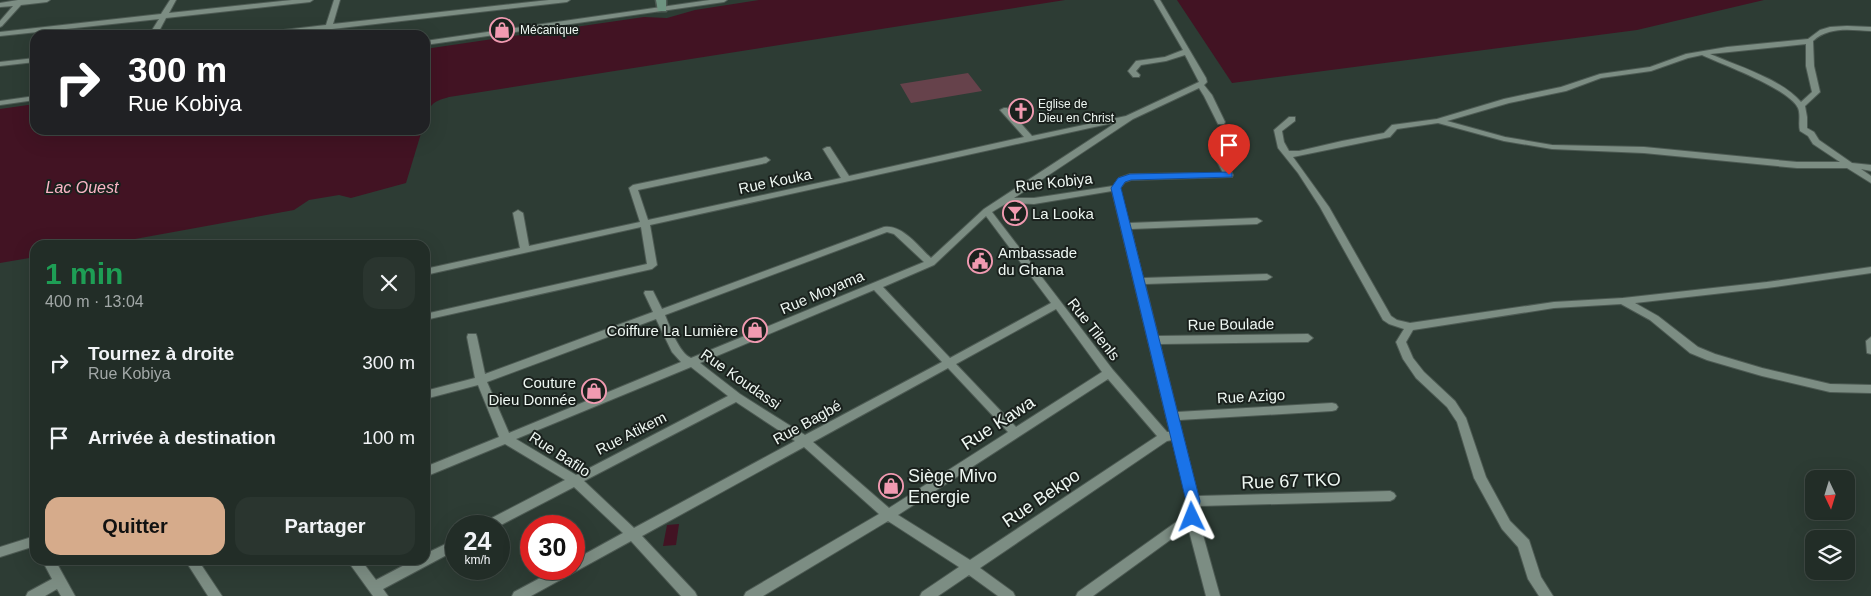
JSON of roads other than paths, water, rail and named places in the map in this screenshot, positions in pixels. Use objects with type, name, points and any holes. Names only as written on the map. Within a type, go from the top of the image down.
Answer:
[{"type":"street","points":[[0,5],[21,1],[47,0]]},
{"type":"street","points":[[156,30],[173,0]]},
{"type":"street","points":[[35,30],[310,0]]},
{"type":"street","points":[[329,30],[337,0]]},
{"type":"street","points":[[303,30],[567,0]]},
{"type":"street","points":[[430,42],[662,5],[724,0]]},
{"type":"street","points":[[1157,0],[1185,52],[1202,78],[1204,82],[1200,86],[1208,95],[1221,122]]},
{"type":"street","points":[[0,25],[21,1]]},
{"type":"street","points":[[1801,106],[1816,92],[1811,76],[1808,50],[1810,41],[1817,34],[1834,28],[1871,29]]},
{"type":"street","points":[[0,34],[30,31]]},
{"type":"street","points":[[1287,154],[1299,154],[1342,143],[1387,135],[1395,127],[1438,121],[1507,101],[1563,90],[1600,76],[1651,69],[1686,56],[1810,41]]},
{"type":"street","points":[[1136,75],[1132,71],[1139,63],[1166,59],[1185,52]]},
{"type":"street","points":[[1702,53],[1768,83],[1792,97],[1801,106],[1804,122],[1803,128],[1811,134],[1816,142],[1871,180]]},
{"type":"street","points":[[0,64],[30,61]]},
{"type":"street","name":"Rue Moyama","points":[[430,470],[693,363],[931,263],[987,211],[1130,117],[1200,86]]},
{"type":"street","points":[[0,103],[30,99]]},
{"type":"street","points":[[1004,110],[1030,139]]},
{"type":"street","name":"Rue Kouka","points":[[430,271],[1130,117]]},
{"type":"street","points":[[1292,119],[1278,130],[1277,138],[1301,171],[1338,231],[1353,256],[1361,276],[1387,318],[1410,328],[1554,306],[1623,301],[1766,285],[1871,270]]},
{"type":"street","points":[[1438,121],[1490,136],[1552,147],[1644,150],[1797,165],[1850,165],[1871,168]]},
{"type":"street","points":[[827,149],[847,180]]},
{"type":"street","name":"Rue Kobiya","points":[[1005,200],[1029,201],[1116,188],[1122,180],[1130,177],[1229,175],[1218,155]]},
{"type":"street","points":[[430,317],[649,267],[652,265],[645,224],[633,188],[766,160]]},
{"type":"street","points":[[1116,188],[1193,501],[1192,517],[1213,596]]},
{"type":"street","name":"Rue Tilenls","points":[[987,211],[1109,373],[1164,437]]},
{"type":"street","points":[[518,213],[525,250]]},
{"type":"street","points":[[1126,226],[1257,221]]},
{"type":"street","points":[[430,394],[481,380],[887,229],[897,232],[931,263]]},
{"type":"street","points":[[1139,281],[1267,277]]},
{"type":"street","points":[[877,287],[1015,433]]},
{"type":"street","name":"Rue Koudassi","points":[[649,293],[677,352],[683,359],[693,363],[736,397],[805,441],[888,515],[968,567],[1008,596]]},
{"type":"street","points":[[1623,301],[1654,318],[1694,350],[1711,357],[1762,372],[1830,388],[1871,389]]},
{"type":"street","name":"Rue Bagbé","points":[[585,560],[1056,305]]},
{"type":"street","points":[[1410,328],[1402,342],[1406,354],[1420,375],[1451,404],[1462,421],[1480,478],[1506,525],[1524,544],[1535,579],[1546,596]]},
{"type":"street","name":"Rue Bafilo","points":[[472,337],[481,380],[506,438],[575,480],[633,535],[690,596]]},
{"type":"street","name":"Rue Boulade","points":[[1154,340],[1308,338]]},
{"type":"street","points":[[1871,341],[1871,350]]},
{"type":"street","name":"Rue Kawa","points":[[751,596],[888,515],[1109,373]]},
{"type":"street","name":"Rue Atikem","points":[[509,515],[736,397]]},
{"type":"street","name":"Rue Azigo","points":[[1172,416],[1332,407]]},
{"type":"street","name":"Rue Bekpo","points":[[927,596],[1164,437],[1177,435]]},
{"type":"street","name":"Rue 67 TKO","points":[[1193,501],[1390,496]]},
{"type":"street","points":[[1083,596],[1192,517]]},
{"type":"street","points":[[0,552],[30,543]]},
{"type":"street","points":[[430,560],[445,551]]},
{"type":"street","points":[[50,565],[68,596]]},
{"type":"street","points":[[195,565],[215,596]]},
{"type":"street","points":[[357,565],[378,592],[422,565]]},
{"type":"street","points":[[519,596],[549,580]]},
{"type":"street","points":[[33,596],[59,582]]},
{"type":"water","points":[[759,0],[1065,0],[449,97],[439,100],[430,108],[430,48],[644,17],[667,18],[695,10]]},
{"type":"water","points":[[1177,0],[1764,0],[1637,30],[1232,83]]},
{"type":"water","name":"Lac Ouest","points":[[30,105],[30,135],[420,135],[406,183],[351,198],[339,195],[309,200],[294,210],[129,240],[30,240],[30,258],[0,263],[0,109]]},
{"type":"water","points":[[679,524],[676,545],[663,546],[667,525]]},
{"type":"place","name":"Mécanique","points":[[502,30]]},
{"type":"place","name":"Eglise de Dieu en Christ","points":[[1021,111]]},
{"type":"place","name":"La Looka","points":[[1015,213]]},
{"type":"place","name":"Ambassade du Ghana","points":[[980,261]]},
{"type":"place","name":"Coiffure La Lumière","points":[[755,330]]},
{"type":"place","name":"Couture Dieu Donnée","points":[[594,391]]},
{"type":"place","name":"Siège Mivo Energie","points":[[891,486]]}]
